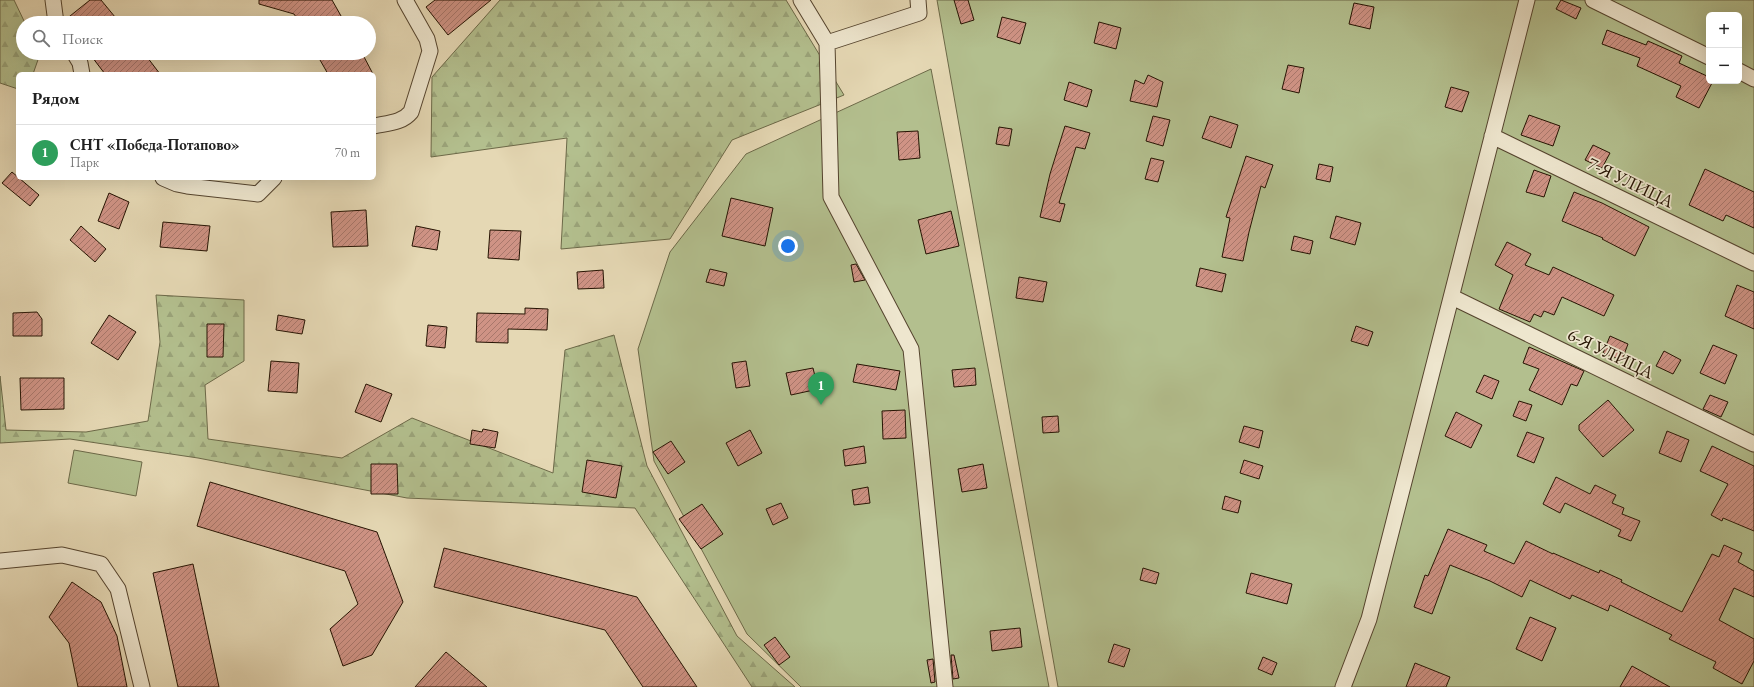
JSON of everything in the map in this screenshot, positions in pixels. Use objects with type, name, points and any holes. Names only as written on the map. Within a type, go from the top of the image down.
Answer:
[{"type":"street","points":[[53,0],[55,16]]},
{"type":"street","points":[[376,126],[399,121],[408,116],[414,104],[430,51],[427,39],[405,0]]},
{"type":"street","points":[[801,0],[827,43],[831,197],[911,349],[945,687]]},
{"type":"street","points":[[827,43],[919,13],[918,0]]},
{"type":"street","points":[[1343,687],[1369,619],[1527,0]]},
{"type":"street","points":[[1593,0],[1706,56]]},
{"type":"street","points":[[78,60],[82,72]]},
{"type":"street","points":[[1742,73],[1754,79]]},
{"type":"street","name":"7-Я УЛИЦА","points":[[1492,136],[1754,263]]},
{"type":"street","points":[[168,180],[182,185],[258,194],[272,180]]},
{"type":"street","name":"6-Я УЛИЦА","points":[[1452,297],[1754,444]]},
{"type":"street","points":[[0,561],[62,555],[101,564],[118,589],[142,687]]},
{"type":"green space","points":[[0,0],[14,0],[22,16],[16,16],[16,60],[38,60],[34,72],[16,72],[16,88],[0,83]]},
{"type":"green space","points":[[500,0],[786,0],[844,95],[732,140],[670,239],[561,249],[567,138],[431,157],[432,77]]},
{"type":"green space","points":[[937,0],[1754,0],[1754,687],[1058,687]]},
{"type":"green space","points":[[931,69],[1049,687],[801,687],[747,634],[654,461],[638,349],[670,252],[746,154]]},
{"type":"green space","points":[[156,295],[244,300],[244,361],[205,385],[208,439],[342,458],[412,418],[553,473],[565,350],[614,335],[647,466],[737,636],[795,687],[752,687],[635,508],[407,498],[198,458],[70,439],[0,443],[0,376],[6,430],[86,432],[148,421],[160,342]]},
{"type":"green space","points":[[74,450],[142,462],[136,496],[68,483]]},
{"type":"building","points":[[90,0],[101,0],[114,16],[70,16]]},
{"type":"building","points":[[259,0],[332,0],[341,16],[295,16],[294,14],[259,4]]},
{"type":"building","points":[[435,0],[491,0],[448,35],[426,7]]},
{"type":"building","points":[[954,0],[968,0],[974,20],[961,24]]},
{"type":"building","points":[[1561,0],[1581,8],[1576,19],[1556,9]]},
{"type":"building","points":[[1354,3],[1374,7],[1370,29],[1349,24]]},
{"type":"building","points":[[1002,17],[1026,23],[1020,44],[997,37]]},
{"type":"building","points":[[1099,22],[1121,28],[1116,49],[1094,43]]},
{"type":"building","points":[[1607,30],[1646,45],[1648,41],[1682,56],[1679,63],[1706,76],[1706,84],[1711,84],[1699,108],[1676,97],[1681,86],[1637,66],[1640,58],[1602,44]]},
{"type":"building","points":[[94,60],[149,60],[158,72],[103,72]]},
{"type":"building","points":[[320,60],[366,60],[372,72],[327,72]]},
{"type":"building","points":[[1288,65],[1304,68],[1299,93],[1282,89]]},
{"type":"building","points":[[1148,75],[1163,82],[1157,107],[1130,101],[1135,80],[1144,84]]},
{"type":"building","points":[[1069,82],[1092,90],[1087,107],[1064,100]]},
{"type":"building","points":[[1451,87],[1469,92],[1462,112],[1445,107]]},
{"type":"building","points":[[1529,115],[1560,126],[1553,146],[1521,135]]},
{"type":"building","points":[[1153,116],[1170,120],[1163,146],[1146,141]]},
{"type":"building","points":[[1210,116],[1238,125],[1231,148],[1202,138]]},
{"type":"building","points":[[1065,126],[1090,133],[1085,149],[1076,147],[1059,203],[1065,204],[1060,222],[1040,217],[1050,174]]},
{"type":"building","points":[[999,127],[1012,129],[1009,146],[996,144]]},
{"type":"building","points":[[918,131],[920,158],[899,160],[897,132]]},
{"type":"building","points":[[1593,145],[1610,153],[1602,168],[1585,160]]},
{"type":"building","points":[[1246,156],[1273,165],[1265,188],[1261,186],[1243,261],[1222,257],[1230,218],[1226,217]]},
{"type":"building","points":[[1151,158],[1164,161],[1158,182],[1145,179]]},
{"type":"building","points":[[1319,164],[1333,167],[1330,182],[1316,179]]},
{"type":"building","points":[[1705,169],[1754,192],[1754,228],[1726,215],[1723,221],[1689,205]]},
{"type":"building","points":[[1534,170],[1551,176],[1544,197],[1526,192]]},
{"type":"building","points":[[12,172],[16,175],[16,180],[21,180],[39,195],[30,206],[2,183]]},
{"type":"building","points":[[1574,192],[1602,203],[1649,227],[1635,256],[1602,239],[1603,238],[1562,221]]},
{"type":"building","points":[[109,193],[129,202],[119,229],[98,221]]},
{"type":"building","points":[[731,198],[773,208],[765,246],[722,236]]},
{"type":"building","points":[[366,210],[368,246],[333,247],[331,212]]},
{"type":"building","points":[[951,211],[959,246],[926,254],[918,220]]},
{"type":"building","points":[[1336,216],[1361,223],[1355,245],[1330,238]]},
{"type":"building","points":[[163,222],[210,226],[207,251],[160,247]]},
{"type":"building","points":[[81,226],[106,249],[95,262],[70,240]]},
{"type":"building","points":[[416,226],[440,231],[437,250],[412,246]]},
{"type":"building","points":[[490,230],[521,231],[519,260],[488,258]]},
{"type":"building","points":[[1294,236],[1313,241],[1310,254],[1291,250]]},
{"type":"building","points":[[1507,242],[1531,254],[1525,265],[1549,275],[1553,267],[1614,295],[1604,316],[1562,297],[1554,315],[1544,311],[1541,317],[1534,314],[1530,322],[1499,309],[1513,275],[1495,265]]},
{"type":"building","points":[[856,264],[865,280],[854,282],[851,265]]},
{"type":"building","points":[[1200,268],[1226,274],[1222,292],[1196,286]]},
{"type":"building","points":[[710,269],[727,273],[724,286],[706,282]]},
{"type":"building","points":[[603,270],[604,288],[578,289],[577,272]]},
{"type":"building","points":[[1019,277],[1047,282],[1043,302],[1016,298]]},
{"type":"building","points":[[1737,285],[1754,292],[1754,329],[1725,316]]},
{"type":"building","points":[[525,308],[548,309],[547,330],[508,329],[508,343],[476,342],[477,313],[525,314]]},
{"type":"building","points":[[37,312],[42,319],[42,336],[13,336],[13,313]]},
{"type":"building","points":[[109,315],[136,332],[118,360],[91,343]]},
{"type":"building","points":[[278,315],[305,320],[302,334],[276,330]]},
{"type":"building","points":[[207,324],[224,324],[223,357],[207,357]]},
{"type":"building","points":[[428,325],[447,327],[445,348],[426,346]]},
{"type":"building","points":[[1356,326],[1373,332],[1368,346],[1351,341]]},
{"type":"building","points":[[1610,336],[1628,344],[1622,360],[1603,353]]},
{"type":"building","points":[[1713,345],[1737,355],[1725,384],[1700,373]]},
{"type":"building","points":[[1529,347],[1584,371],[1577,386],[1571,384],[1562,405],[1529,390],[1539,369],[1523,363]]},
{"type":"building","points":[[1664,351],[1681,360],[1673,374],[1656,366]]},
{"type":"building","points":[[271,361],[299,363],[297,393],[268,391]]},
{"type":"building","points":[[746,361],[750,386],[736,388],[732,363]]},
{"type":"building","points":[[857,364],[900,371],[896,390],[853,382]]},
{"type":"building","points":[[813,368],[818,389],[791,395],[786,373]]},
{"type":"building","points":[[975,368],[976,385],[954,387],[952,370]]},
{"type":"building","points":[[1484,375],[1499,381],[1492,399],[1476,392]]},
{"type":"building","points":[[20,378],[64,378],[64,409],[21,410]]},
{"type":"building","points":[[366,384],[392,394],[381,422],[355,412]]},
{"type":"building","points":[[1710,395],[1728,402],[1721,417],[1703,409]]},
{"type":"building","points":[[1608,400],[1634,430],[1603,457],[1579,430],[1579,425]]},
{"type":"building","points":[[1519,401],[1532,405],[1526,421],[1513,416]]},
{"type":"building","points":[[905,410],[906,438],[883,439],[882,411]]},
{"type":"building","points":[[1456,412],[1482,425],[1471,448],[1445,436]]},
{"type":"building","points":[[1058,416],[1059,432],[1043,433],[1042,417]]},
{"type":"building","points":[[1244,426],[1263,431],[1259,448],[1239,442]]},
{"type":"building","points":[[483,429],[498,432],[495,448],[470,444],[472,430],[482,432]]},
{"type":"building","points":[[750,430],[762,453],[738,466],[726,443]]},
{"type":"building","points":[[1667,431],[1689,440],[1681,462],[1659,453]]},
{"type":"building","points":[[1527,432],[1544,438],[1534,463],[1517,456]]},
{"type":"building","points":[[671,441],[685,462],[668,474],[653,452]]},
{"type":"building","points":[[864,446],[866,463],[845,466],[843,450]]},
{"type":"building","points":[[1712,446],[1754,466],[1754,531],[1723,518],[1722,521],[1711,515],[1728,484],[1700,471]]},
{"type":"building","points":[[587,460],[622,466],[616,498],[582,492]]},
{"type":"building","points":[[1244,460],[1263,466],[1259,479],[1240,473]]},
{"type":"building","points":[[371,464],[397,464],[398,494],[371,494]]},
{"type":"building","points":[[983,464],[987,488],[962,492],[958,469]]},
{"type":"building","points":[[1556,477],[1590,494],[1595,485],[1616,495],[1612,503],[1624,508],[1622,514],[1640,521],[1631,541],[1618,536],[1621,530],[1565,503],[1560,513],[1543,504]]},
{"type":"building","points":[[210,482],[377,532],[403,602],[372,655],[343,666],[330,629],[358,604],[345,571],[197,526]]},
{"type":"building","points":[[868,487],[870,503],[854,505],[852,490]]},
{"type":"building","points":[[1225,496],[1241,501],[1238,513],[1222,509]]},
{"type":"building","points":[[781,503],[788,518],[773,525],[766,509]]},
{"type":"building","points":[[702,504],[723,534],[701,549],[679,519]]},
{"type":"building","points":[[1448,529],[1487,545],[1484,551],[1514,564],[1526,541],[1599,573],[1600,570],[1622,580],[1621,582],[1682,612],[1712,554],[1719,557],[1724,545],[1742,553],[1738,562],[1754,571],[1754,597],[1734,588],[1719,620],[1754,639],[1754,661],[1742,684],[1713,668],[1716,662],[1669,639],[1672,635],[1610,605],[1608,611],[1572,595],[1570,599],[1530,580],[1522,597],[1490,581],[1450,565],[1432,614],[1414,607],[1425,575],[1428,576]]},
{"type":"building","points":[[444,548],[637,597],[697,687],[643,687],[605,630],[434,587]]},
{"type":"building","points":[[193,564],[219,687],[178,687],[153,573]]},
{"type":"building","points":[[1143,568],[1159,573],[1156,584],[1140,580]]},
{"type":"building","points":[[1251,573],[1292,584],[1287,604],[1246,593]]},
{"type":"building","points":[[72,582],[101,602],[117,636],[127,687],[78,687],[69,643],[49,617]]},
{"type":"building","points":[[1530,617],[1556,628],[1542,661],[1516,649]]},
{"type":"building","points":[[1020,628],[1022,647],[992,651],[990,631]]},
{"type":"building","points":[[775,637],[790,657],[779,665],[764,645]]},
{"type":"building","points":[[1114,644],[1130,649],[1124,667],[1108,662]]},
{"type":"building","points":[[446,652],[487,687],[415,687]]},
{"type":"building","points":[[951,655],[954,655],[959,678],[953,679]]},
{"type":"building","points":[[1263,657],[1277,663],[1272,675],[1258,669]]},
{"type":"building","points":[[933,659],[935,682],[931,683],[927,660]]},
{"type":"building","points":[[1415,663],[1450,677],[1446,687],[1406,687]]},
{"type":"building","points":[[1632,666],[1670,687],[1620,687]]},
{"type":"place","name":"СНТ «Победа-Потапово»","points":[[821,405]]}]
